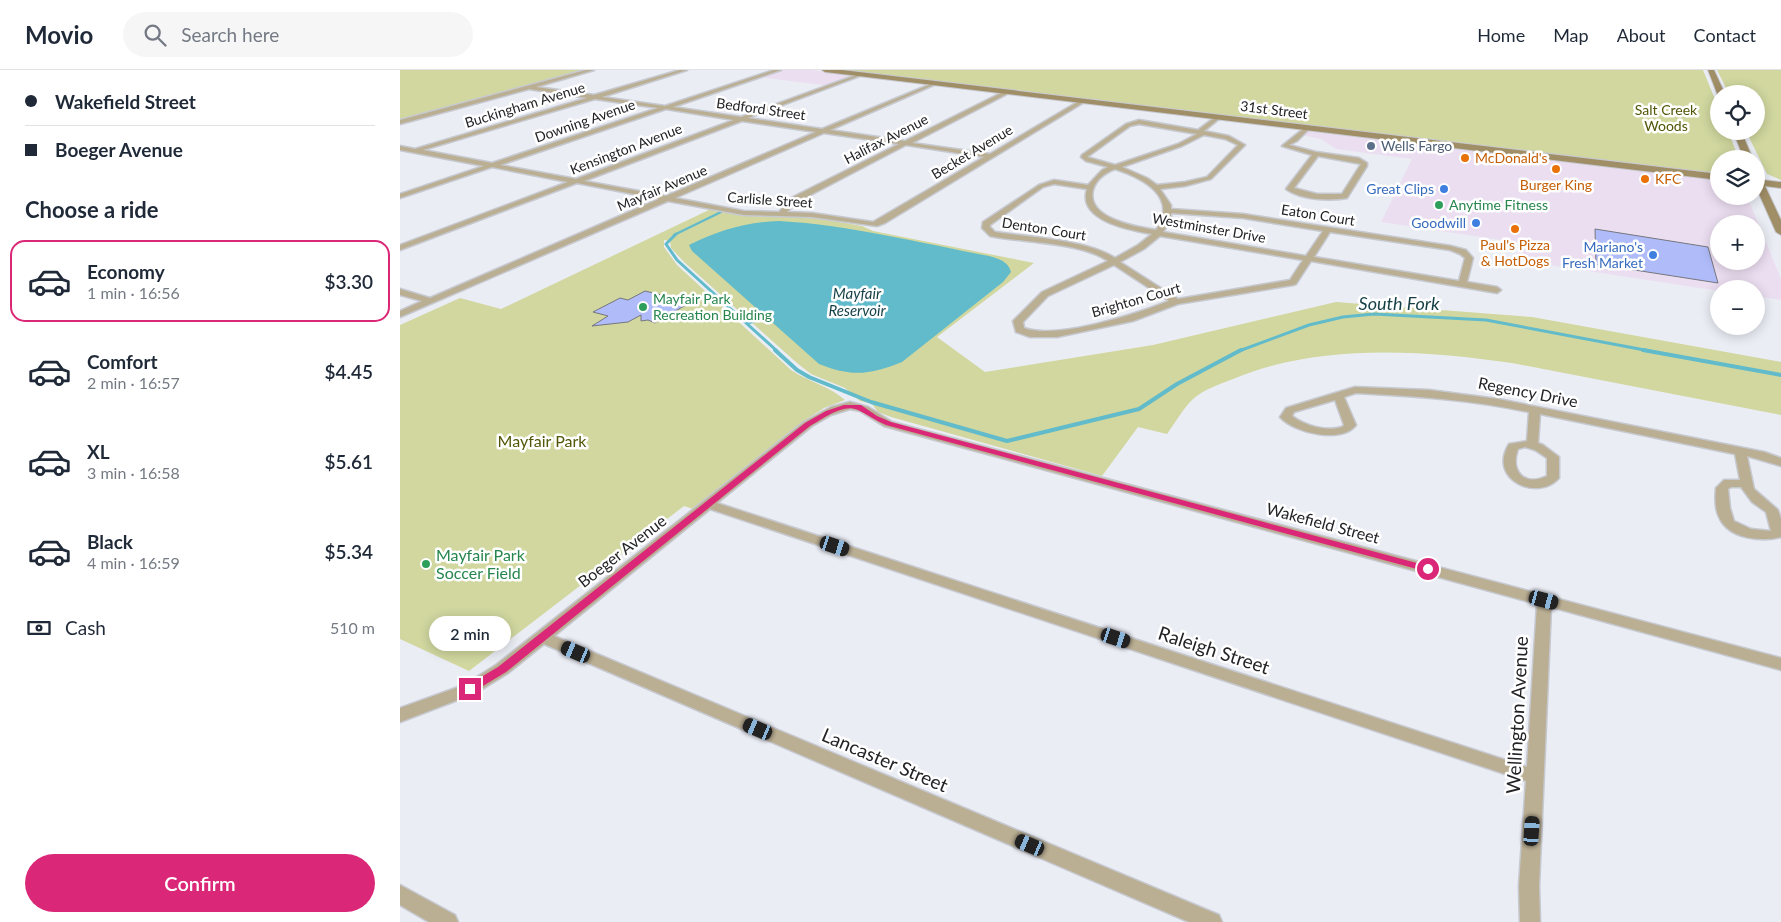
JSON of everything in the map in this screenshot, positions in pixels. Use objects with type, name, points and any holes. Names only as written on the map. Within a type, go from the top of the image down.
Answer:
[{"type":"main road","name":"31st Street","points":[[825,70],[1710,176]]},
{"type":"main road","points":[[1711,70],[1717,85]]},
{"type":"main road","points":[[1765,181],[1781,184]]},
{"type":"main road","points":[[1765,197],[1781,232]]},
{"type":"street","points":[[400,122],[592,70]]},
{"type":"street","name":"Buckingham Avenue","points":[[400,155],[685,70]]},
{"type":"street","name":"Downing Avenue","points":[[400,196],[778,70]]},
{"type":"street","name":"Kensington Avenue","points":[[400,248],[860,74]]},
{"type":"street","name":"Mayfair Avenue","points":[[400,314],[934,83]]},
{"type":"street","name":"Bedford Street","points":[[527,87],[990,156]]},
{"type":"street","name":"Halifax Avenue","points":[[781,214],[794,200],[1007,92]]},
{"type":"street","name":"Becket Avenue","points":[[874,224],[1083,101]]},
{"type":"street","points":[[1090,187],[1097,177],[1114,167],[1180,146],[1208,132],[1221,118]]},
{"type":"street","points":[[1115,261],[1140,249],[1158,233],[1169,211],[1164,197],[1157,187],[1136,175],[1088,160],[1084,157],[1131,124],[1147,123],[1227,137],[1240,142],[1242,146],[1209,178],[1185,184],[1157,187]]},
{"type":"street","points":[[1306,128],[1295,140],[1287,143],[1285,146],[1364,163],[1364,166],[1344,196],[1334,198],[1300,193],[1290,189],[1316,154]]},
{"type":"street","points":[[1295,140],[1296,146],[1302,151]]},
{"type":"street","name":"Carlisle Street","points":[[400,148],[744,213],[820,216],[874,224]]},
{"type":"street","name":"Denton Court","points":[[1090,187],[1054,182],[1041,186],[986,224],[986,228],[994,234],[1089,249],[1102,253],[1176,302]]},
{"type":"street","name":"Westminster Drive","points":[[1090,187],[1089,202],[1094,210],[1105,218],[1125,226],[1497,290]]},
{"type":"street","name":"Eaton Court","points":[[1169,211],[1226,214],[1451,248],[1462,252],[1469,258],[1462,284]]},
{"type":"street","name":"Brighton Court","points":[[1115,261],[1045,294],[1018,321],[1019,330],[1030,334],[1042,335],[1082,330],[1130,319],[1176,302],[1293,282],[1328,229]]},
{"type":"street","points":[[400,292],[432,300]]},
{"type":"street","name":"Regency Drive","points":[[1338,394],[1350,425],[1345,432],[1334,433],[1299,425],[1286,417],[1290,410],[1338,394],[1355,390],[1422,392],[1472,398],[1535,409],[1740,450],[1781,462]]},
{"type":"street","name":"Boeger Avenue","points":[[400,715],[453,696],[488,679],[808,424],[837,409],[858,407]]},
{"type":"street","name":"Wakefield Street","points":[[858,407],[874,418],[888,424],[1781,664]]},
{"type":"street","points":[[1532,445],[1535,409]]},
{"type":"street","points":[[1740,450],[1746,484],[1756,499],[1772,510],[1778,531],[1777,534],[1765,536],[1743,532],[1726,520],[1722,488],[1728,483],[1746,484]]},
{"type":"street","name":"Regency Drive","points":[[1764,456],[1781,455]]},
{"type":"street","name":"Raleigh Street","points":[[708,505],[1535,777]]},
{"type":"street","name":"Wellington Avenue","points":[[1530,922],[1528,886],[1544,600]]},
{"type":"street","name":"Lancaster Street","points":[[542,637],[1212,922]]},
{"type":"street","points":[[400,894],[448,922]]},
{"type":"shaded area","points":[[778,70],[811,70],[857,76],[830,86],[757,77]]},
{"type":"shaded area","points":[[1306,130],[1710,179],[1710,205],[1751,205],[1755,215],[1710,215],[1710,270],[1765,270],[1765,240],[1781,279],[1781,300],[1765,297],[1765,280],[1710,280],[1710,290],[1516,260],[1520,243],[1381,222],[1412,159],[1336,149],[1321,139],[1302,135]]},
{"type":"green space","points":[[400,70],[585,70],[400,120]]},
{"type":"green space","name":"Salt Creek Woods","points":[[844,70],[1703,70],[1710,87],[1710,140],[1732,140],[1735,150],[1710,150],[1710,173]]},
{"type":"green space","points":[[1717,70],[1781,70],[1781,180],[1767,174],[1765,170],[1765,150],[1755,150],[1750,140],[1765,140],[1765,85],[1724,85]]},
{"type":"green space","name":"Mayfair Park","points":[[711,209],[751,216],[817,218],[1034,263],[937,337],[985,372],[1153,345],[1336,302],[1532,317],[1781,362],[1781,415],[1512,363],[1477,358],[1406,353],[1335,355],[1300,359],[1266,367],[1206,390],[1196,396],[1167,434],[1138,427],[1102,476],[878,412],[872,404],[860,401],[845,388],[811,374],[797,363],[684,262],[671,248],[670,241],[664,240],[664,247],[677,265],[791,370],[832,391],[845,400],[824,408],[807,419],[693,509],[684,506],[469,671],[400,639],[400,325],[460,298],[501,309]]},
{"type":"water","name":"Mayfair Reservoir","points":[[779,221],[858,230],[989,256],[1000,259],[1010,268],[1011,272],[1003,282],[902,362],[870,372],[851,373],[841,371],[819,364],[692,251],[689,245],[733,228],[755,223]]},
{"type":"building","name":"Mariano's Fresh Market","points":[[1595,229],[1708,247],[1710,270],[1714,270],[1717,280],[1710,280],[1710,282],[1596,264]]},
{"type":"building","name":"Mayfair Park Recreation Building","points":[[645,291],[691,302],[655,323],[648,320],[641,321],[641,315],[628,322],[592,326],[608,316],[593,312],[620,298],[628,300]]},
{"type":"waterway","points":[[676,234],[721,212]]},
{"type":"waterway","points":[[676,234],[666,244],[677,260],[777,351]]},
{"type":"waterway","name":"South Fork","points":[[1239,351],[1309,325],[1343,317],[1374,314],[1486,320],[1650,351]]},
{"type":"waterway","points":[[748,323],[770,316]]},
{"type":"waterway","name":"South Fork","points":[[775,350],[797,370],[809,377],[871,402],[1007,441],[1139,409],[1177,384],[1239,351]]},
{"type":"waterway","name":"South Fork","points":[[1643,350],[1781,375]]},
{"type":"place","name":"Wells Fargo","points":[[1371,146]]},
{"type":"place","name":"McDonald's","points":[[1465,158]]},
{"type":"place","name":"Burger King","points":[[1556,169]]},
{"type":"place","name":"KFC","points":[[1645,179]]},
{"type":"place","name":"Great Clips","points":[[1444,189]]},
{"type":"place","name":"Anytime Fitness","points":[[1439,205]]},
{"type":"place","name":"Goodwill","points":[[1476,223]]},
{"type":"place","name":"Paul's Pizza & HotDogs","points":[[1515,229]]},
{"type":"place","name":"Mariano's Fresh Market","points":[[1653,255]]},
{"type":"place","name":"Mayfair Park Recreation Building","points":[[643,307]]},
{"type":"place","name":"Mayfair Park Soccer Field","points":[[426,564]]},
{"type":"route","points":[[470,689],[502,669],[808,424],[829,412],[844,407],[852,406],[864,409],[874,418],[888,424],[1428,569]]}]
